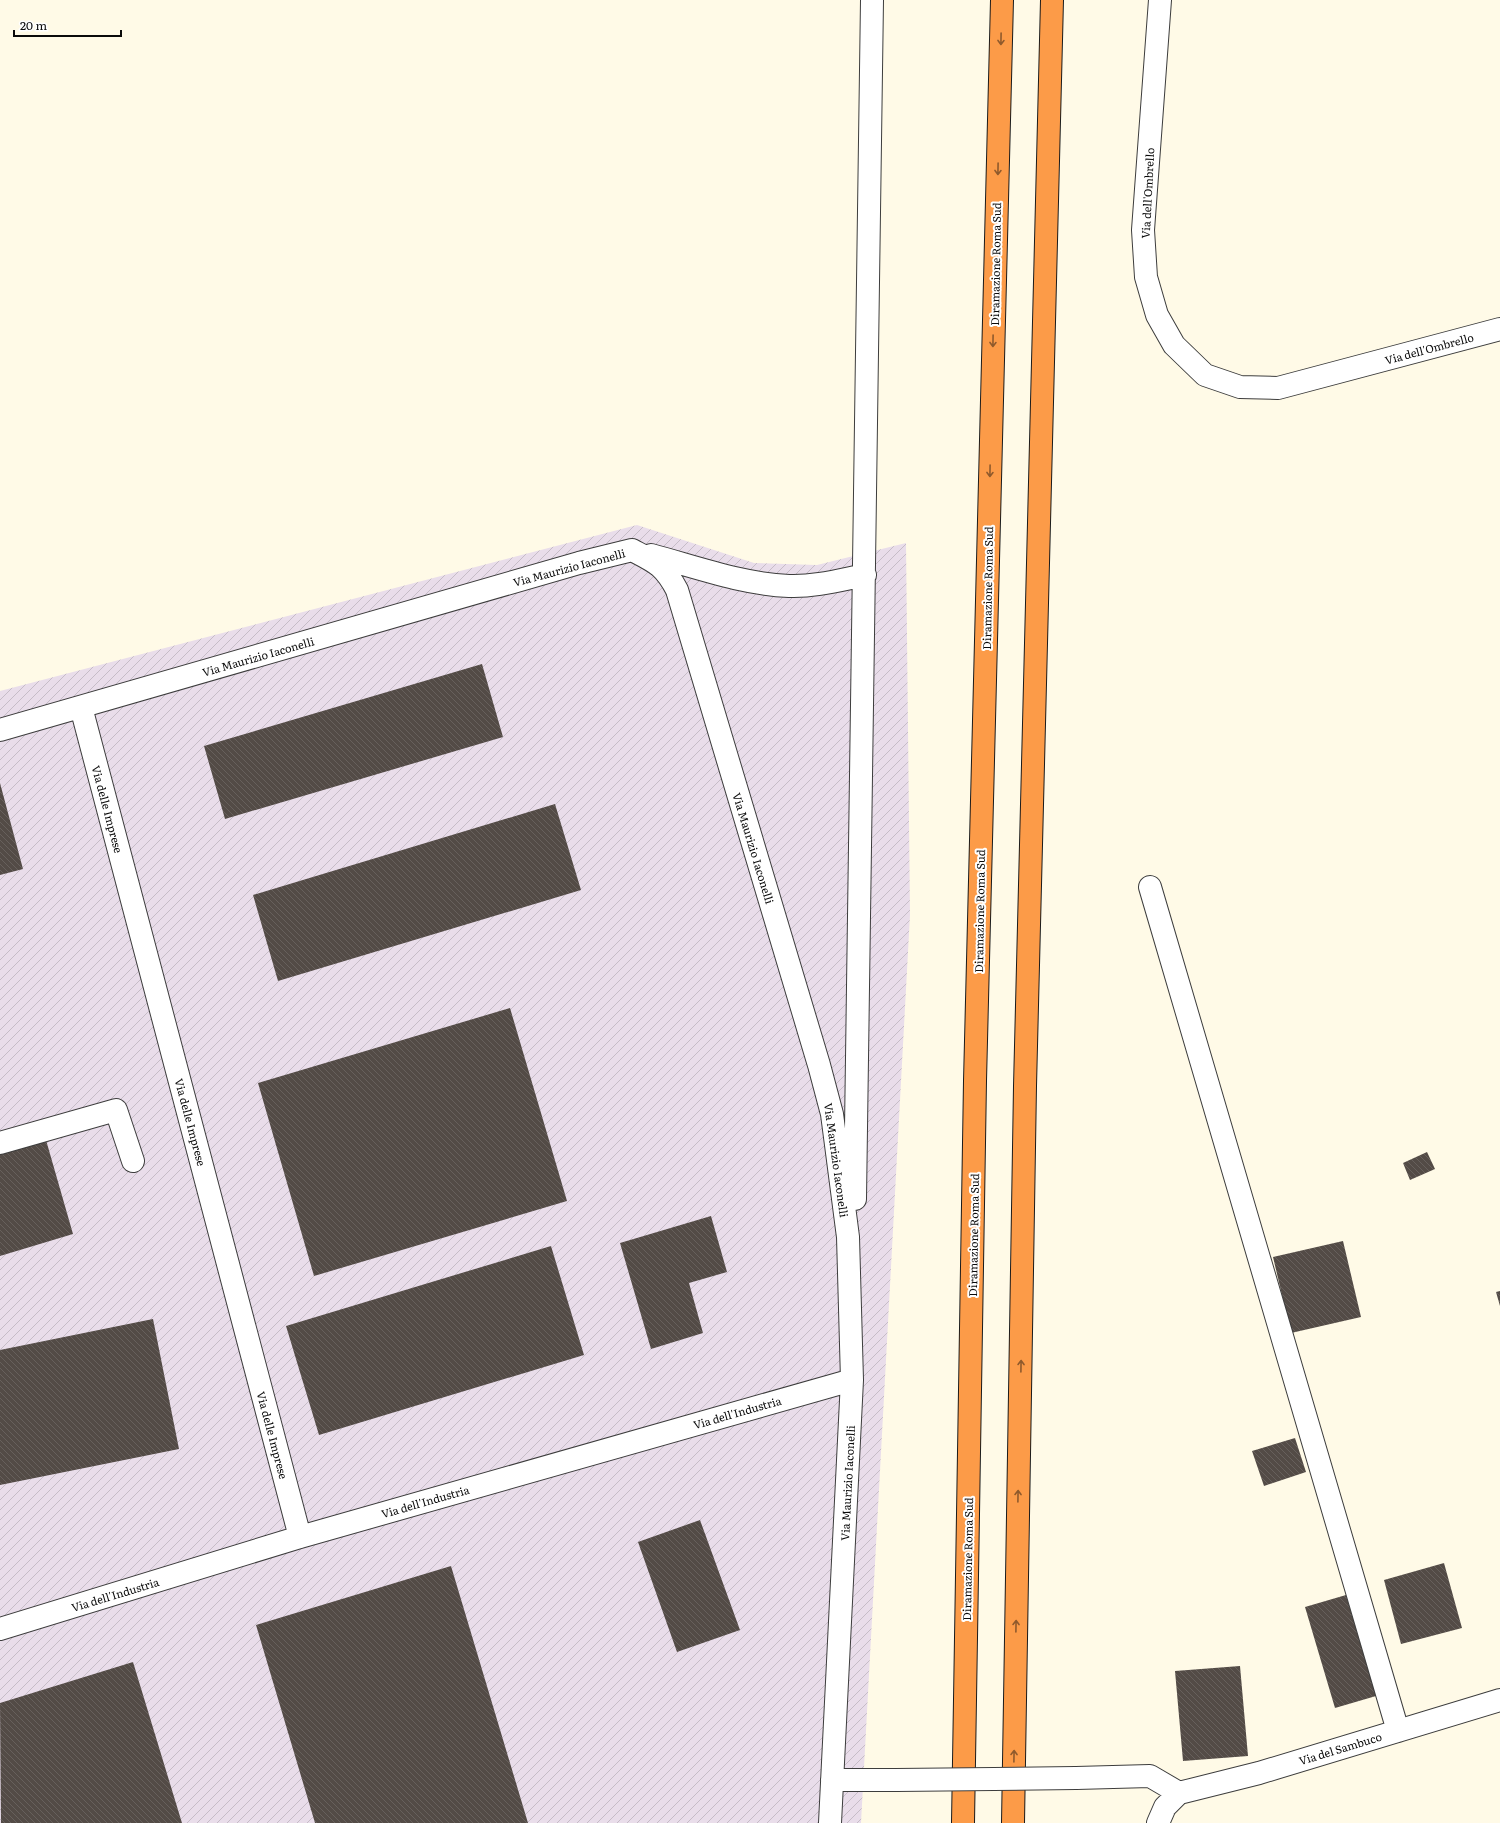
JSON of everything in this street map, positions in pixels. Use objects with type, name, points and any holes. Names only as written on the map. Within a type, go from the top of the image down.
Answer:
[{"type":"highway","name":"Diramazione Roma Sud","points":[[963,1823],[975,1089],[1002,0]]},
{"type":"highway","points":[[1013,1823],[1026,1086],[1052,0]]},
{"type":"street","points":[[852,1380],[865,575],[872,0]]},
{"type":"street","name":"Via dell'Ombrello","points":[[1160,0],[1143,230],[1146,277],[1157,315],[1174,345],[1206,375],[1240,387],[1278,388],[1500,329]]},
{"type":"street","points":[[632,550],[732,577],[782,585],[815,584],[865,575]]},
{"type":"street","name":"Via Maurizio Iaconelli","points":[[0,730],[579,563],[632,550],[659,564],[669,575],[677,590],[820,1065],[832,1114],[848,1238],[852,1380],[830,1823]]},
{"type":"street","name":"Via delle Imprese","points":[[81,707],[300,1537]]},
{"type":"street","points":[[1150,887],[1398,1731]]},
{"type":"street","points":[[0,1143],[116,1110],[133,1161]]},
{"type":"street","name":"Via dell'Industria","points":[[0,1629],[300,1537],[852,1380]]},
{"type":"street","name":"Via del Sambuco","points":[[1179,1793],[1259,1773],[1500,1700]]},
{"type":"street","points":[[832,1780],[1150,1776],[1179,1793],[1165,1807],[1158,1823]]},
{"type":"shaded area","points":[[637,525],[754,563],[817,565],[906,543],[910,915],[861,1823],[0,1823],[0,691]]},
{"type":"building","points":[[482,664],[503,737],[225,819],[204,746]]},
{"type":"building","points":[[0,783],[23,869],[0,875]]},
{"type":"building","points":[[555,804],[581,890],[278,981],[253,895]]},
{"type":"building","points":[[510,1008],[567,1201],[314,1276],[258,1083]]},
{"type":"building","points":[[46,1140],[73,1234],[0,1256],[0,1154]]},
{"type":"building","points":[[1427,1152],[1435,1169],[1410,1180],[1403,1163]]},
{"type":"building","points":[[711,1216],[727,1272],[689,1283],[703,1333],[651,1349],[620,1243]]},
{"type":"building","points":[[1343,1241],[1361,1317],[1291,1333],[1273,1257]]},
{"type":"building","points":[[551,1246],[584,1355],[319,1435],[286,1326]]},
{"type":"building","points":[[1500,1291],[1500,1306],[1496,1292]]},
{"type":"building","points":[[153,1319],[179,1449],[0,1485],[0,1350]]},
{"type":"building","points":[[1295,1438],[1306,1472],[1264,1486],[1252,1451]]},
{"type":"building","points":[[700,1520],[740,1630],[677,1652],[638,1542]]},
{"type":"building","points":[[1444,1563],[1462,1628],[1401,1644],[1384,1580]]},
{"type":"building","points":[[451,1566],[528,1823],[315,1823],[256,1625]]},
{"type":"building","points":[[1346,1595],[1376,1696],[1335,1708],[1305,1607]]},
{"type":"building","points":[[133,1662],[182,1823],[1,1823],[0,1703]]},
{"type":"building","points":[[1240,1666],[1248,1756],[1183,1761],[1175,1671]]}]
